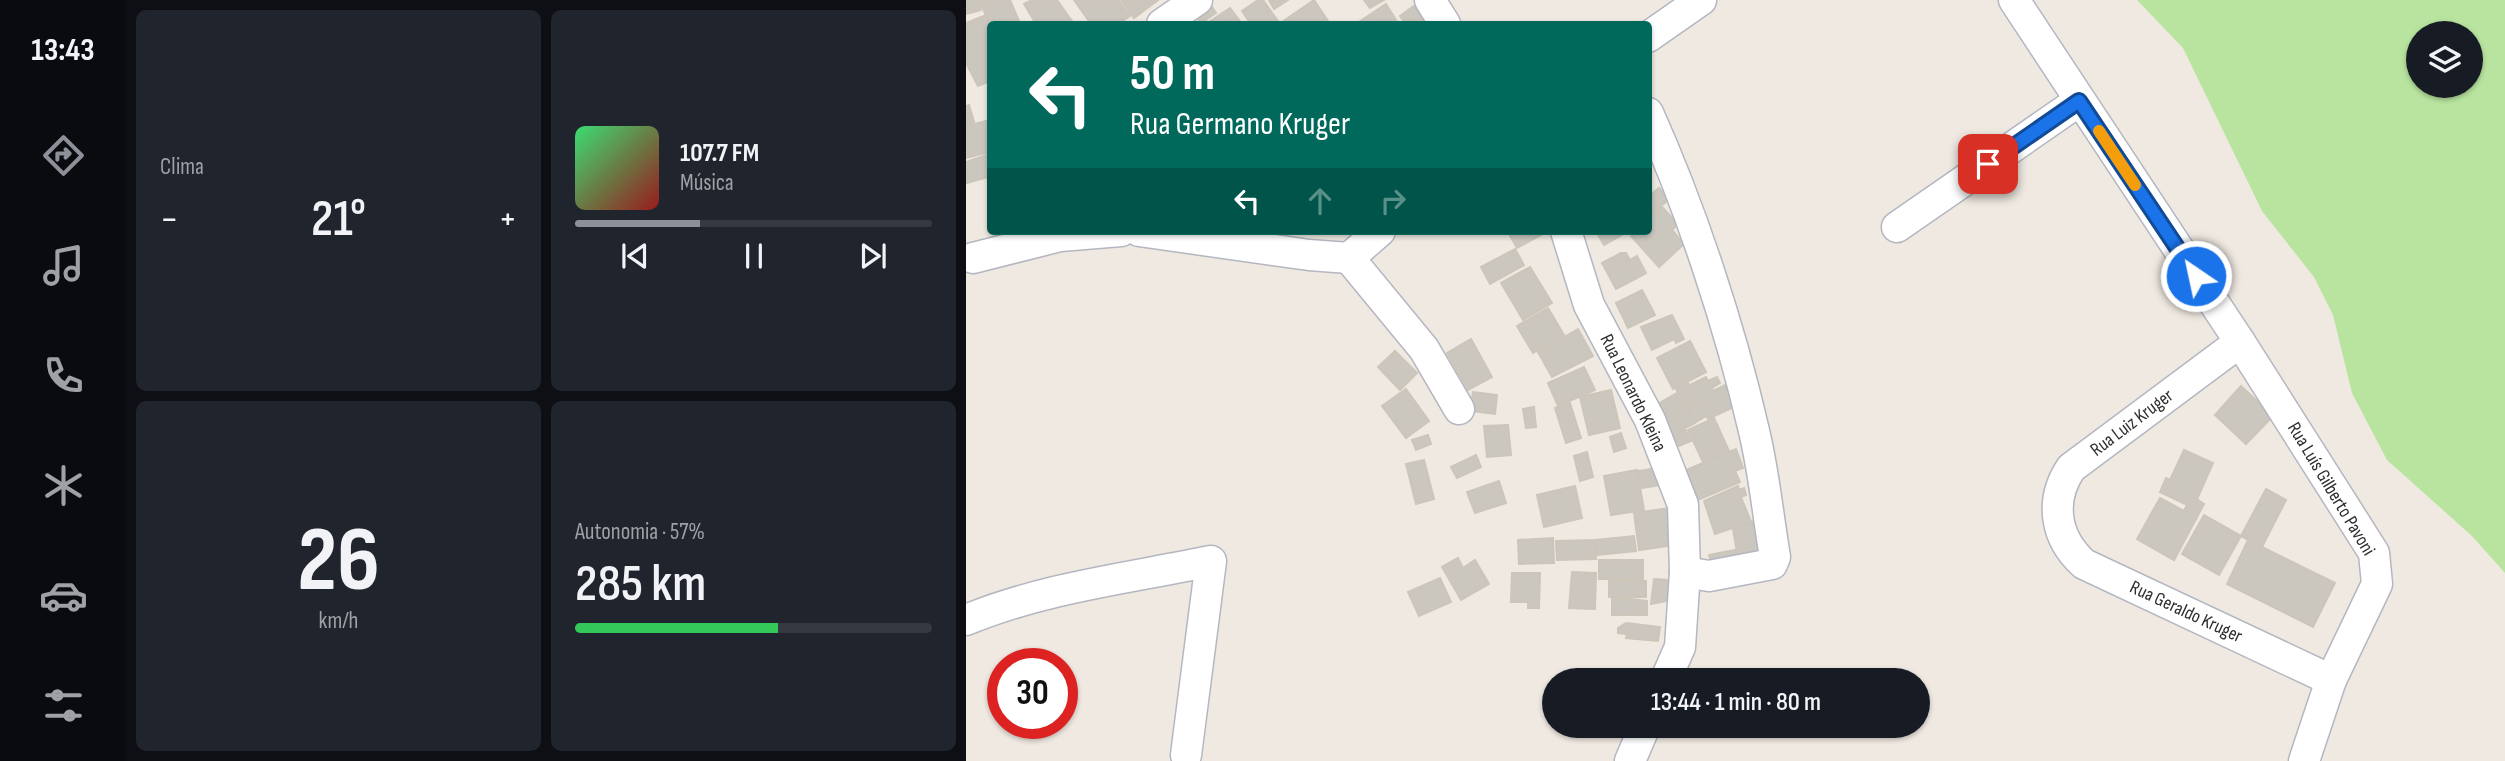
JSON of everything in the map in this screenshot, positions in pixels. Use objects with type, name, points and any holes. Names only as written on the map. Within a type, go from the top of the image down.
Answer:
[{"type":"street","points":[[1166,21],[1196,0]]},
{"type":"street","points":[[1430,0],[1443,21]]},
{"type":"street","points":[[1652,34],[1701,0]]},
{"type":"street","name":"Rua Luís Gilberto Pavoni","points":[[2014,0],[2240,342],[2374,553],[2376,584],[2331,680],[2304,761]]},
{"type":"street","points":[[1897,227],[2079,101]]},
{"type":"street","points":[[1652,122],[1667,155],[1715,296],[1751,419],[1775,557],[1772,564],[1709,576],[1685,572]]},
{"type":"street","points":[[974,258],[1072,235]]},
{"type":"street","points":[[1167,235],[1349,258],[1375,235]]},
{"type":"street","name":"Rua Leonardo Kleina","points":[[1567,235],[1589,305],[1650,420],[1683,505],[1685,572],[1680,648],[1671,668]]},
{"type":"street","points":[[1349,258],[1424,349],[1459,409]]},
{"type":"street","name":"Rua Luiz Kruger","points":[[2059,523],[2058,493],[2071,468],[2240,342]]},
{"type":"street","name":"Rua Geraldo Kruger","points":[[2059,523],[2074,554],[2084,564],[2331,680]]},
{"type":"street","points":[[966,620],[1001,606],[1055,592],[1212,561],[1186,759]]},
{"type":"street","points":[[1630,761],[1640,738]]},
{"type":"green space","points":[[2137,0],[2505,0],[2505,573],[2472,536],[2387,460],[2352,393],[2333,315],[2314,277],[2262,211],[2183,48]]},
{"type":"building","points":[[966,0],[979,0],[981,10],[966,14]]},
{"type":"building","points":[[1010,0],[1019,21],[988,21],[980,1]]},
{"type":"building","points":[[1032,0],[1057,0],[1072,21],[1034,21],[1024,4]]},
{"type":"building","points":[[1074,0],[1118,0],[1130,16],[1122,21],[1089,21]]},
{"type":"building","points":[[1121,0],[1158,0],[1134,18]]},
{"type":"building","points":[[1258,0],[1263,0],[1278,21],[1249,21],[1242,11]]},
{"type":"building","points":[[1269,0],[1288,0],[1274,9]]},
{"type":"building","points":[[1314,0],[1328,21],[1283,21]]},
{"type":"building","points":[[1364,0],[1384,0],[1370,8]]},
{"type":"building","points":[[1208,1],[1216,13],[1200,21],[1193,11]]},
{"type":"building","points":[[1386,4],[1396,20],[1394,21],[1360,21]]},
{"type":"building","points":[[1414,6],[1425,21],[1404,21],[1400,16]]},
{"type":"building","points":[[1230,8],[1240,21],[1210,21]]},
{"type":"building","points":[[986,15],[988,21],[987,82],[978,86],[966,63],[966,23]]},
{"type":"building","points":[[969,105],[974,122],[966,125],[966,106]]},
{"type":"building","points":[[987,121],[987,153],[966,158],[966,126]]},
{"type":"building","points":[[987,155],[987,177],[967,183],[966,162]]},
{"type":"building","points":[[1659,188],[1669,199],[1652,214],[1652,194]]},
{"type":"building","points":[[1662,207],[1678,224],[1672,230],[1684,244],[1659,267],[1631,236],[1652,235],[1652,216]]},
{"type":"building","points":[[1510,235],[1541,235],[1517,248]]},
{"type":"building","points":[[1598,235],[1622,235],[1604,245]]},
{"type":"building","points":[[1515,249],[1524,265],[1490,284],[1481,267]]},
{"type":"building","points":[[1626,253],[1630,260],[1625,263],[1635,279],[1616,289],[1602,263]]},
{"type":"building","points":[[1637,256],[1646,273],[1635,279],[1625,263]]},
{"type":"building","points":[[1530,267],[1552,303],[1523,320],[1501,283]]},
{"type":"building","points":[[1642,290],[1655,315],[1628,328],[1616,303]]},
{"type":"building","points":[[1548,308],[1564,335],[1533,353],[1517,326]]},
{"type":"building","points":[[1672,315],[1684,339],[1676,343],[1674,339],[1652,350],[1641,327]]},
{"type":"building","points":[[1578,329],[1593,356],[1552,377],[1538,352]]},
{"type":"building","points":[[1471,339],[1492,377],[1468,390],[1447,353]]},
{"type":"building","points":[[1690,341],[1706,372],[1673,389],[1657,358]]},
{"type":"building","points":[[1395,351],[1417,373],[1400,390],[1378,367]]},
{"type":"building","points":[[1584,367],[1595,390],[1558,406],[1548,383]]},
{"type":"building","points":[[1706,377],[1713,391],[1725,385],[1736,406],[1708,419],[1690,385]]},
{"type":"building","points":[[1717,377],[1720,383],[1712,388],[1708,381]]},
{"type":"building","points":[[1688,383],[1699,401],[1686,409],[1676,389]]},
{"type":"building","points":[[2241,386],[2273,416],[2246,444],[2215,415]]},
{"type":"building","points":[[1406,389],[1429,421],[1406,438],[1382,406]]},
{"type":"building","points":[[1611,390],[1620,428],[1589,435],[1580,397]]},
{"type":"building","points":[[1473,392],[1497,395],[1495,414],[1470,411]]},
{"type":"building","points":[[1677,393],[1695,423],[1671,435],[1654,406]]},
{"type":"building","points":[[1570,403],[1581,438],[1566,443],[1555,408]]},
{"type":"building","points":[[1699,403],[1706,416],[1694,423],[1687,409]]},
{"type":"building","points":[[1534,407],[1536,427],[1526,428],[1523,409]]},
{"type":"building","points":[[1714,418],[1729,451],[1703,462],[1688,430]]},
{"type":"building","points":[[1508,425],[1511,455],[1487,457],[1484,426]]},
{"type":"building","points":[[1685,429],[1691,441],[1679,446],[1673,434]]},
{"type":"building","points":[[1621,433],[1626,448],[1614,452],[1610,437]]},
{"type":"building","points":[[1428,435],[1431,444],[1416,450],[1412,440]]},
{"type":"building","points":[[1736,449],[1743,468],[1735,471],[1740,482],[1698,500],[1686,470]]},
{"type":"building","points":[[2184,450],[2213,463],[2195,504],[2189,501],[2187,505],[2160,492],[2166,478],[2170,480]]},
{"type":"building","points":[[1587,452],[1593,477],[1580,481],[1574,456]]},
{"type":"building","points":[[1476,455],[1481,467],[1457,478],[1451,467]]},
{"type":"building","points":[[1424,460],[1434,499],[1416,504],[1406,464]]},
{"type":"building","points":[[1658,468],[1661,485],[1641,488],[1638,471]]},
{"type":"building","points":[[1637,470],[1644,510],[1611,515],[1604,476]]},
{"type":"building","points":[[1499,481],[1506,503],[1475,513],[1467,492]]},
{"type":"building","points":[[1575,486],[1582,518],[1544,527],[1537,495]]},
{"type":"building","points":[[1738,486],[1739,490],[1744,488],[1746,495],[1741,497],[1751,522],[1715,534],[1704,501]]},
{"type":"building","points":[[2266,489],[2286,500],[2262,547],[2241,536]]},
{"type":"building","points":[[2160,498],[2184,511],[2188,503],[2195,506],[2198,500],[2204,504],[2174,560],[2137,539]]},
{"type":"building","points":[[1670,508],[1675,545],[1639,550],[1634,513]]},
{"type":"building","points":[[2204,515],[2241,536],[2219,575],[2182,554]]},
{"type":"building","points":[[1765,517],[1767,558],[1739,564],[1733,529]]},
{"type":"building","points":[[1634,536],[1636,551],[1597,555],[1596,540]]},
{"type":"building","points":[[1553,538],[1554,563],[1519,564],[1518,540]]},
{"type":"building","points":[[1596,540],[1596,559],[1557,560],[1556,541]]},
{"type":"building","points":[[2248,540],[2335,583],[2313,627],[2227,584]]},
{"type":"building","points":[[1735,550],[1738,564],[1713,569],[1709,555]]},
{"type":"building","points":[[1458,558],[1463,568],[1475,560],[1489,584],[1461,600],[1442,567]]},
{"type":"building","points":[[1599,560],[1643,560],[1643,579],[1599,579]]},
{"type":"building","points":[[1572,572],[1596,573],[1595,609],[1569,608]]},
{"type":"building","points":[[1512,573],[1540,573],[1539,608],[1528,608],[1528,602],[1511,602]]},
{"type":"building","points":[[1440,578],[1451,602],[1419,616],[1408,592]]},
{"type":"building","points":[[1654,579],[1668,580],[1667,601],[1651,604]]},
{"type":"building","points":[[1609,581],[1646,581],[1646,597],[1609,597]]},
{"type":"building","points":[[1612,597],[1647,601],[1647,615],[1612,615]]},
{"type":"building","points":[[1626,623],[1660,627],[1658,641],[1626,638],[1627,634],[1618,633],[1618,628]]},
{"type":"slow traffic","points":[[2099,131],[2135,185]]},
{"type":"route","points":[[1988,164],[2079,101],[2196,276]]}]
